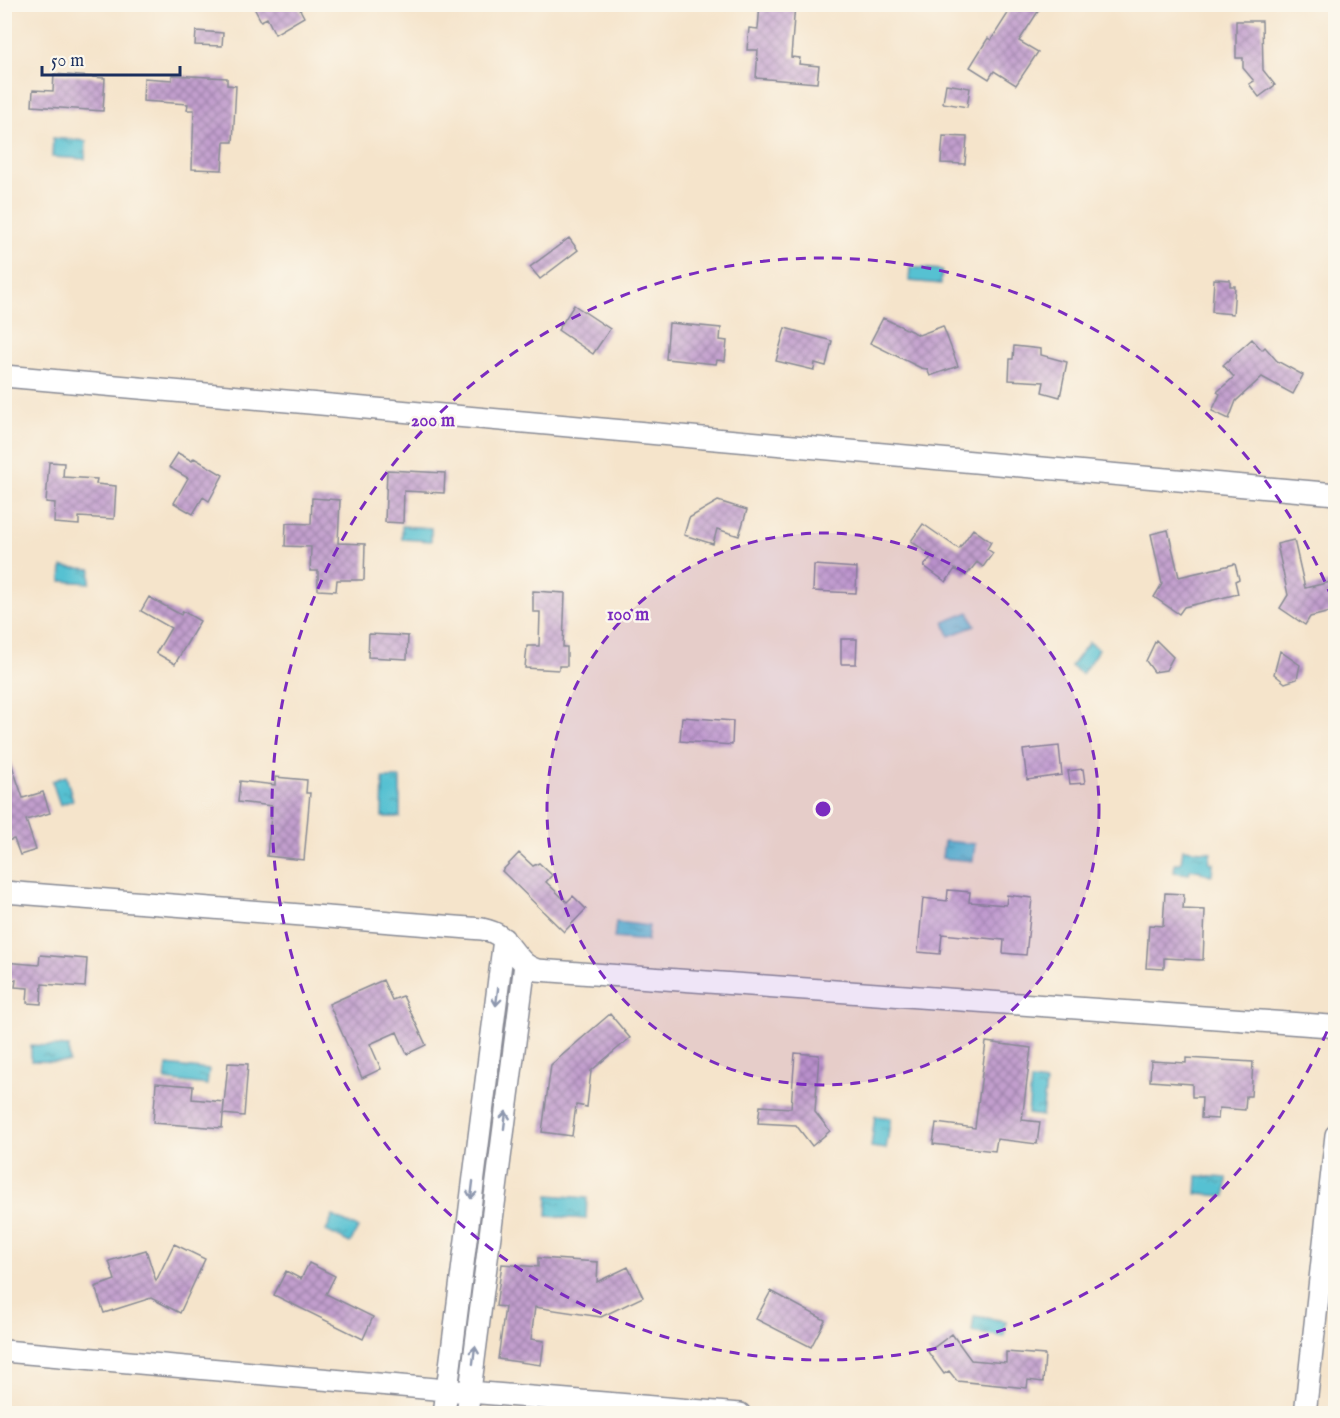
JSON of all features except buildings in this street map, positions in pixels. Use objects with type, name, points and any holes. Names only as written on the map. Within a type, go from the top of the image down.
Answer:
[{"type":"street","points":[[4,376],[1335,494]]},
{"type":"street","points":[[4,892],[482,929],[493,931],[504,939],[525,964],[537,970],[1318,1025],[1335,1029]]},
{"type":"street","points":[[444,1413],[504,939]]},
{"type":"street","points":[[467,1413],[525,964]]},
{"type":"street","points":[[1305,1413],[1335,1135]]},
{"type":"street","points":[[4,1351],[740,1413]]},
{"type":"water","points":[[53,138],[86,141],[85,159],[52,157]]},
{"type":"water","points":[[910,267],[942,270],[941,284],[909,281]]},
{"type":"water","points":[[402,526],[431,528],[431,541],[402,539]]},
{"type":"water","points":[[62,567],[91,569],[90,583],[61,581]]},
{"type":"water","points":[[969,612],[975,626],[949,636],[944,622]]},
{"type":"water","points":[[1089,642],[1099,649],[1082,674],[1071,666]]},
{"type":"water","points":[[66,776],[73,800],[60,805],[52,781]]},
{"type":"water","points":[[383,778],[400,778],[400,817],[382,817]]},
{"type":"water","points":[[944,841],[975,844],[973,861],[942,858]]},
{"type":"water","points":[[1183,849],[1211,852],[1209,862],[1213,863],[1212,875],[1190,869],[1189,874],[1174,872],[1175,863],[1181,863]]},
{"type":"water","points":[[616,922],[649,926],[647,941],[614,938]]},
{"type":"water","points":[[31,1045],[69,1047],[69,1062],[31,1061]]},
{"type":"water","points":[[167,1065],[209,1070],[207,1085],[165,1080]]},
{"type":"water","points":[[1031,1081],[1046,1083],[1042,1116],[1028,1114]]},
{"type":"water","points":[[875,1116],[891,1118],[886,1149],[871,1147]]},
{"type":"water","points":[[1197,1176],[1227,1178],[1226,1196],[1196,1194]]},
{"type":"water","points":[[548,1195],[587,1198],[586,1219],[547,1216]]},
{"type":"water","points":[[333,1216],[358,1228],[350,1243],[326,1231]]},
{"type":"water","points":[[974,1316],[1006,1321],[1004,1337],[972,1332]]}]
